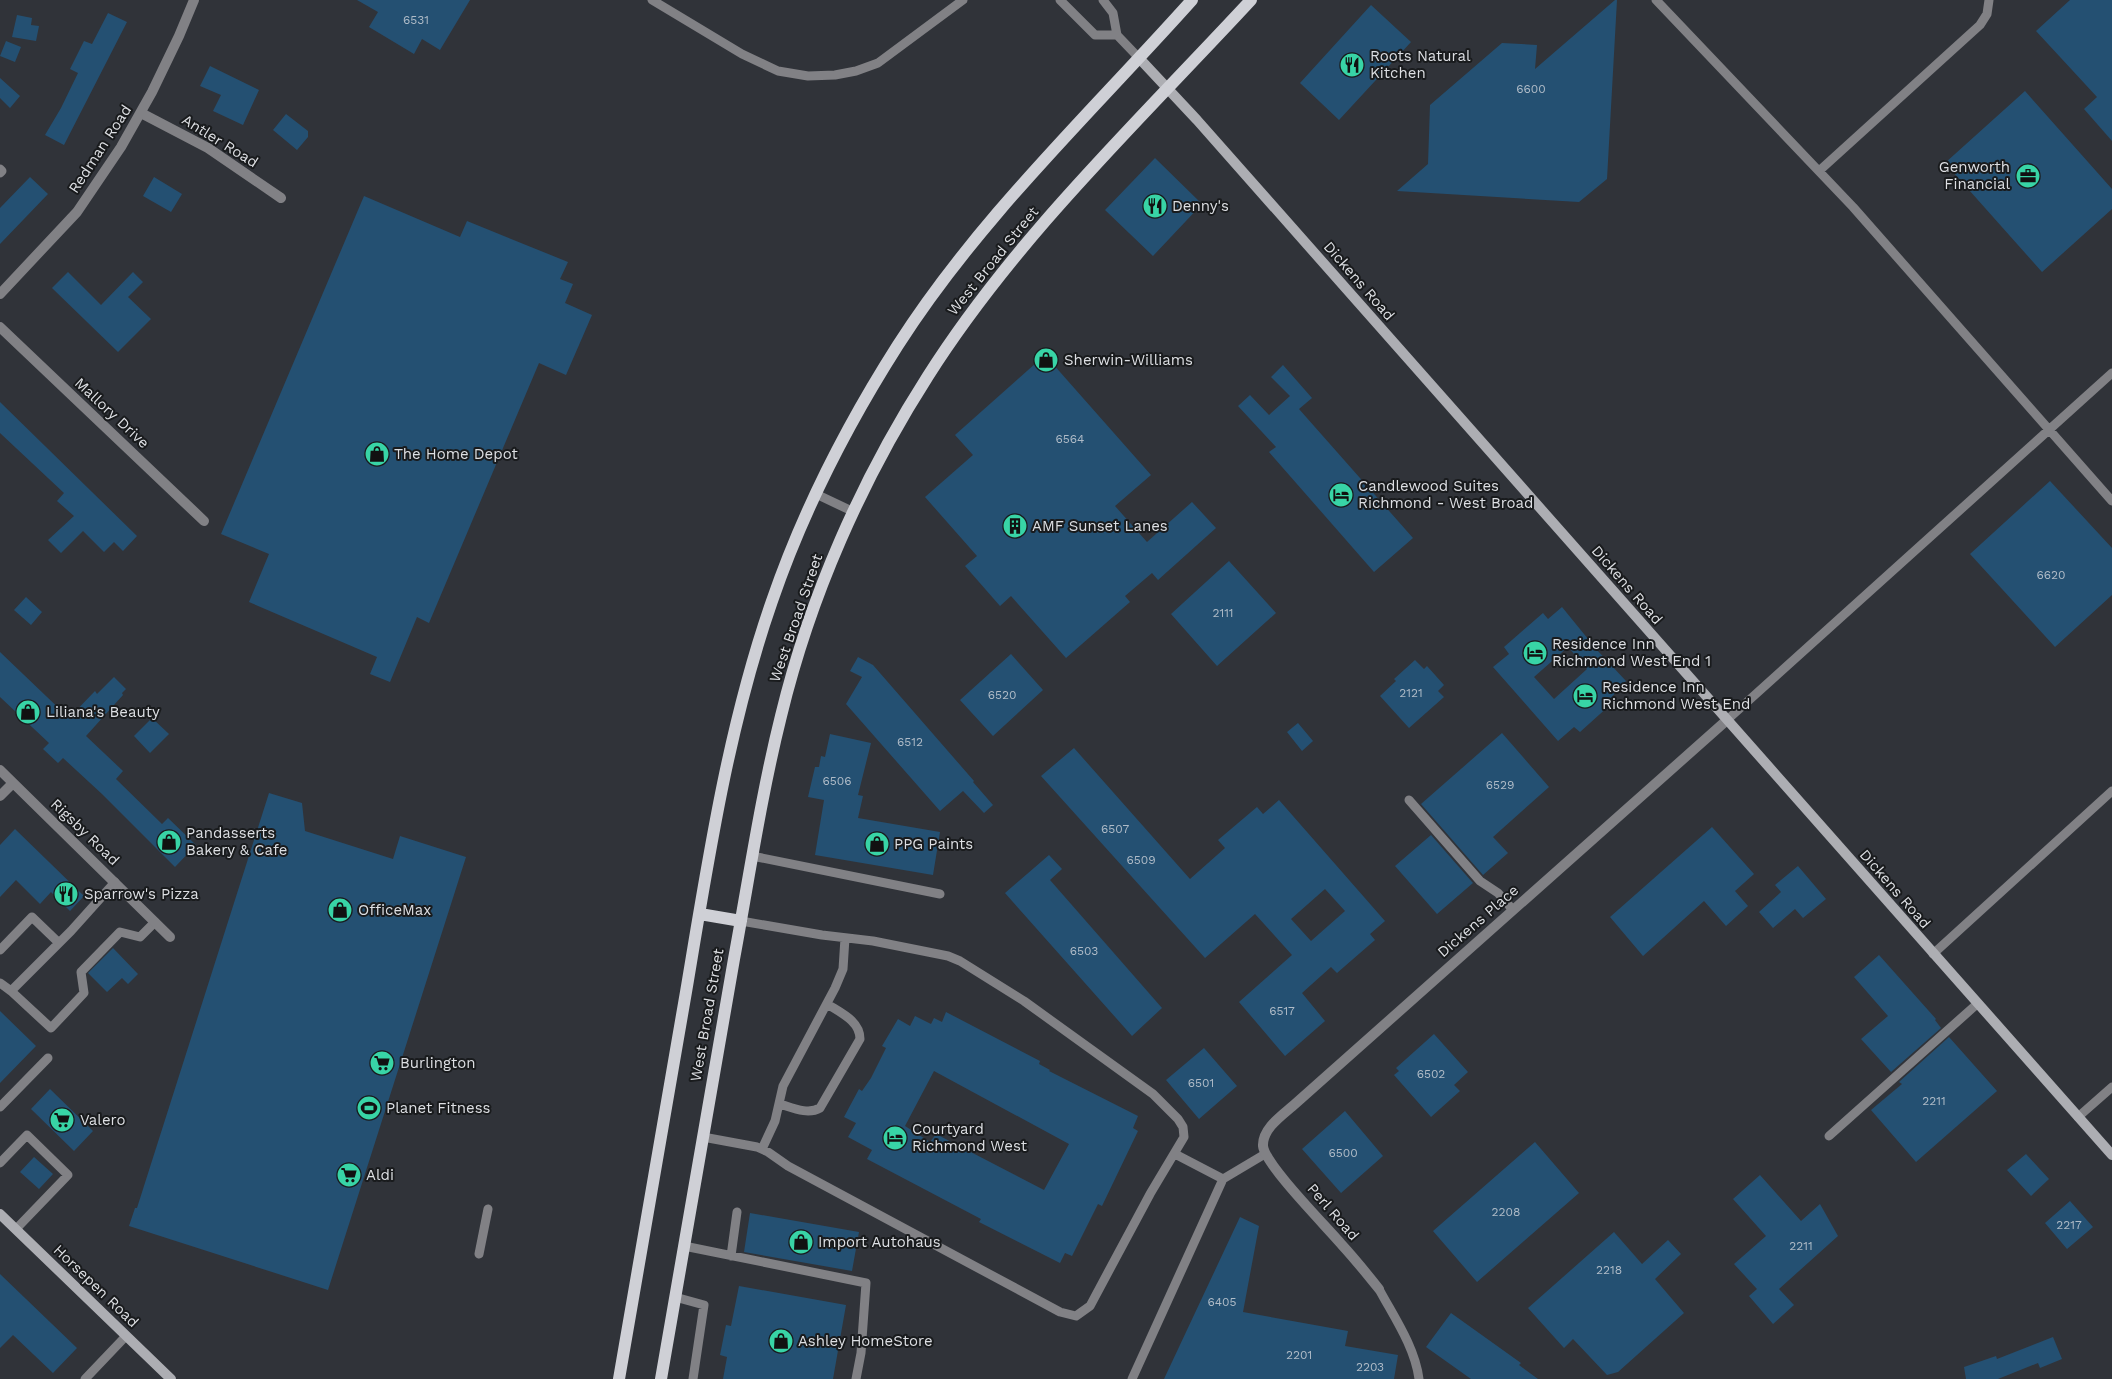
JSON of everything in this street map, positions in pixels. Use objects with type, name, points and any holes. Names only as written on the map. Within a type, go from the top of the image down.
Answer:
[{"type":"main road","name":"West Broad Street","points":[[619,1379],[730,751],[756,652],[777,587],[816,494],[846,434],[880,374],[917,316],[957,261],[1024,181],[1192,0]]},
{"type":"main road","name":"West Broad Street","points":[[661,1379],[767,776],[782,712],[802,645],[824,582],[878,462],[918,392],[985,294],[1044,222],[1251,0]]},
{"type":"main road","name":"Dickens Road","points":[[1139,58],[2112,1155]]},
{"type":"main road","points":[[700,914],[741,921]]},
{"type":"main road","name":"Horsepen Road","points":[[0,1214],[171,1379]]},
{"type":"street","name":"Redman Road","points":[[0,294],[77,212],[141,113],[179,36],[194,0]]},
{"type":"street","name":"Antler Road","points":[[141,113],[208,148],[281,198]]},
{"type":"street","name":"Mallory Drive","points":[[0,327],[204,521]]},
{"type":"street","name":"Dickens Place","points":[[1266,1154],[1264,1139],[1276,1121],[1727,720]]},
{"type":"street","name":"Rigsby Road","points":[[0,770],[170,937]]},
{"type":"street","points":[[0,796],[13,783]]},
{"type":"street","name":"Perl Road","points":[[1266,1154],[1283,1177],[1379,1289]]},
{"type":"lane","points":[[652,0],[742,54],[778,71],[808,76],[842,74],[878,63],[963,0]]},
{"type":"lane","points":[[1060,0],[1095,35],[1117,35]]},
{"type":"lane","points":[[1103,0],[1113,13],[1117,35],[1139,58]]},
{"type":"lane","points":[[1656,0],[1853,206],[2112,501]]},
{"type":"lane","points":[[1819,170],[1980,25],[1987,14],[1989,0]]},
{"type":"lane","points":[[0,169],[2,171],[0,173]]},
{"type":"lane","points":[[1727,720],[2112,373]]},
{"type":"lane","points":[[816,494],[854,512]]},
{"type":"lane","points":[[1933,954],[2112,790]]},
{"type":"lane","points":[[1409,800],[1480,881],[1498,893],[1513,910]]},
{"type":"lane","points":[[752,856],[940,894]]},
{"type":"lane","points":[[11,991],[59,943],[115,882]]},
{"type":"lane","points":[[0,950],[32,917],[59,943]]},
{"type":"lane","points":[[703,1136],[762,1149],[788,1166],[1060,1312],[1076,1316],[1090,1306],[1150,1194],[1184,1137],[1183,1127],[1178,1119],[1153,1094],[1024,1001],[972,968],[948,956],[872,941],[741,921]]},
{"type":"lane","points":[[0,983],[51,1028],[84,993],[81,972],[120,932],[140,937],[155,922]]},
{"type":"lane","points":[[762,1149],[775,1121],[783,1086],[827,1004],[843,969],[845,938]]},
{"type":"lane","points":[[780,1104],[808,1111],[815,1111],[820,1108],[860,1039],[860,1032],[852,1021],[827,1004]]},
{"type":"lane","points":[[1829,1136],[1977,1004]]},
{"type":"lane","points":[[0,1107],[48,1058]]},
{"type":"lane","points":[[2078,1118],[2112,1087]]},
{"type":"lane","points":[[0,1163],[27,1135],[68,1174],[16,1229]]},
{"type":"lane","points":[[1175,1154],[1223,1180]]},
{"type":"lane","points":[[1132,1379],[1223,1180],[1266,1154]]},
{"type":"lane","points":[[479,1254],[488,1209]]},
{"type":"lane","points":[[731,1256],[736,1212]]},
{"type":"lane","points":[[684,1246],[866,1283],[862,1353],[856,1379]]},
{"type":"lane","points":[[1379,1289],[1415,1358],[1419,1379]]},
{"type":"lane","points":[[675,1297],[704,1305],[693,1379]]},
{"type":"lane","points":[[85,1379],[126,1336]]},
{"type":"building","points":[[357,0],[470,0],[440,50],[422,39],[414,54],[369,27],[378,12]]},
{"type":"building","points":[[1617,0],[1607,179],[1579,202],[1397,191],[1428,164],[1430,105],[1502,43],[1537,45],[1535,69]]},
{"type":"building","points":[[2070,0],[2112,0],[2112,141],[2084,109],[2097,97],[2036,31]]},
{"type":"building","points":[[1371,5],[1411,42],[1339,120],[1300,83]]},
{"type":"building","points":[[108,13],[127,22],[64,145],[45,135],[78,73],[70,69],[84,41],[92,44]]},
{"type":"building","points":[[17,15],[32,18],[31,25],[39,26],[36,41],[12,37]]},
{"type":"building","points":[[6,41],[21,47],[15,62],[0,56]]},
{"type":"building","points":[[210,66],[259,90],[243,125],[213,111],[221,95],[200,86]]},
{"type":"building","points":[[0,78],[20,96],[10,108],[0,98]]},
{"type":"building","name":"Genworth Financial","points":[[2025,91],[2112,189],[2112,209],[2042,272],[1945,163]]},
{"type":"building","points":[[286,114],[308,131],[308,137],[297,150],[273,130]]},
{"type":"building","name":"Denny's","points":[[1155,158],[1202,204],[1153,256],[1105,210]]},
{"type":"building","points":[[30,177],[48,194],[0,244],[0,208]]},
{"type":"building","points":[[154,177],[182,194],[171,212],[143,196]]},
{"type":"building","name":"The Home Depot","points":[[364,196],[460,237],[467,221],[568,262],[560,279],[573,284],[565,303],[592,315],[566,375],[539,363],[429,623],[417,617],[390,682],[370,674],[377,657],[249,602],[269,554],[221,534]]},
{"type":"building","points":[[68,272],[101,305],[133,272],[143,282],[128,297],[151,319],[118,352],[52,288]]},
{"type":"building","points":[[1045,355],[1151,475],[1115,506],[1147,542],[1192,502],[1216,528],[1158,580],[1152,573],[1125,596],[1130,602],[1066,658],[1011,596],[1000,606],[965,566],[977,556],[925,497],[973,455],[955,435]]},
{"type":"building","name":"Candlewood Suites Richmond - West Broad","points":[[1283,365],[1312,398],[1299,409],[1413,538],[1374,572],[1269,452],[1276,447],[1238,406],[1250,395],[1269,415],[1290,396],[1271,377]]},
{"type":"building","points":[[0,402],[137,536],[123,551],[114,542],[104,552],[83,531],[61,553],[48,540],[74,516],[57,501],[64,493],[0,433]]},
{"type":"building","points":[[2050,481],[2112,548],[2112,595],[2055,647],[1970,554]]},
{"type":"building","points":[[1229,561],[1276,613],[1217,666],[1171,614]]},
{"type":"building","points":[[26,597],[42,612],[31,625],[14,610]]},
{"type":"building","points":[[1562,607],[1597,650],[1626,681],[1609,700],[1610,705],[1580,732],[1574,727],[1558,741],[1493,667],[1509,654],[1504,647],[1543,613],[1548,619]],"holes":[[[1568,647],[1587,669],[1554,699],[1534,677]]]},
{"type":"building","points":[[0,652],[69,718],[95,691],[97,694],[114,677],[126,689],[122,693],[123,695],[86,736],[123,771],[116,779],[162,824],[168,818],[196,845],[175,867],[63,758],[58,763],[43,749],[49,743],[0,697]]},
{"type":"building","points":[[1011,654],[1043,690],[993,736],[960,700]]},
{"type":"building","points":[[858,657],[873,665],[974,781],[993,805],[984,813],[963,791],[940,811],[846,704],[862,677],[850,671]]},
{"type":"building","points":[[1415,660],[1424,669],[1427,666],[1444,685],[1438,691],[1444,697],[1409,728],[1380,696],[1396,681],[1394,679]]},
{"type":"building","points":[[152,718],[169,734],[150,753],[134,736]]},
{"type":"building","points":[[1298,723],[1313,741],[1302,751],[1287,732]]},
{"type":"building","points":[[1502,733],[1549,787],[1493,837],[1508,853],[1483,875],[1421,804]]},
{"type":"building","name":"PPG Paints","points":[[830,734],[871,743],[858,795],[863,796],[858,818],[940,832],[933,875],[815,855],[824,800],[808,797],[815,767],[819,767],[821,756],[825,757]]},
{"type":"building","points":[[1074,748],[1190,879],[1225,848],[1218,840],[1257,807],[1263,814],[1279,800],[1385,921],[1370,934],[1375,940],[1337,973],[1331,967],[1302,993],[1325,1021],[1285,1056],[1239,1002],[1292,955],[1255,914],[1205,958],[1041,776]],"holes":[[[1325,889],[1345,911],[1311,941],[1291,919]]]},
{"type":"building","points":[[269,793],[302,803],[305,831],[393,859],[400,836],[466,857],[328,1290],[129,1226],[135,1208],[137,1208]]},
{"type":"building","points":[[1712,827],[1754,874],[1735,891],[1748,906],[1726,926],[1704,901],[1643,956],[1610,917]]},
{"type":"building","points":[[15,829],[84,896],[70,911],[51,892],[40,904],[16,880],[0,897],[0,845]]},
{"type":"building","points":[[1431,835],[1473,883],[1437,914],[1395,866]]},
{"type":"building","points":[[1049,855],[1062,869],[1050,880],[1162,1008],[1132,1036],[1005,893]]},
{"type":"building","points":[[1798,866],[1826,899],[1803,918],[1795,909],[1773,928],[1759,912],[1781,892],[1775,885]]},
{"type":"building","points":[[113,948],[138,974],[128,984],[122,978],[107,992],[88,973]]},
{"type":"building","points":[[1879,955],[1936,1019],[1941,1028],[1891,1072],[1861,1039],[1888,1016],[1854,977]]},
{"type":"building","points":[[0,1011],[36,1046],[0,1083]]},
{"type":"building","name":"Courtyard Richmond West","points":[[946,1012],[1040,1061],[1039,1064],[1049,1071],[1138,1116],[1133,1128],[1138,1131],[1102,1206],[1098,1204],[1072,1256],[1065,1253],[1060,1263],[979,1222],[981,1219],[867,1159],[872,1150],[848,1137],[856,1123],[844,1117],[859,1089],[862,1091],[871,1078],[886,1048],[882,1046],[898,1019],[910,1026],[915,1016],[931,1024],[934,1018],[942,1022]],"holes":[[[934,1071],[1069,1144],[1044,1190],[936,1134],[930,1142],[905,1126]]]},
{"type":"building","points":[[1434,1034],[1468,1072],[1454,1085],[1460,1091],[1431,1117],[1394,1075],[1399,1071],[1396,1068]]},
{"type":"building","points":[[1949,1037],[1997,1091],[1916,1162],[1871,1110],[1902,1084],[1899,1082]]},
{"type":"building","points":[[1204,1048],[1237,1086],[1199,1119],[1166,1080]]},
{"type":"building","name":"Valero","points":[[50,1089],[93,1131],[74,1151],[31,1109]]},
{"type":"building","points":[[1345,1111],[1383,1156],[1341,1193],[1302,1149]]},
{"type":"building","points":[[1535,1142],[1579,1193],[1477,1282],[1433,1231]]},
{"type":"building","points":[[2026,1154],[2049,1179],[2031,1196],[2007,1170]]},
{"type":"building","points":[[34,1157],[53,1174],[39,1189],[20,1172]]},
{"type":"building","points":[[1760,1175],[1801,1221],[1820,1204],[1838,1236],[1779,1289],[1794,1305],[1773,1324],[1749,1296],[1757,1289],[1734,1264],[1766,1236],[1733,1199]]},
{"type":"building","points":[[2070,1201],[2093,1227],[2067,1249],[2045,1223]]},
{"type":"building","name":"Import Autohaus","points":[[750,1213],[859,1232],[852,1271],[744,1252]]},
{"type":"building","points":[[1240,1217],[1259,1226],[1243,1312],[1348,1331],[1345,1346],[1398,1355],[1394,1379],[1164,1379]]},
{"type":"building","points":[[1614,1232],[1642,1264],[1668,1240],[1681,1254],[1655,1279],[1684,1313],[1618,1372],[1607,1375],[1573,1339],[1564,1348],[1528,1308]]},
{"type":"building","points":[[0,1274],[77,1348],[53,1373],[13,1335],[0,1348]]},
{"type":"building","name":"Ashley HomeStore","points":[[739,1286],[846,1305],[833,1379],[723,1379],[727,1357],[720,1355],[726,1325],[731,1326]]},
{"type":"building","points":[[1451,1313],[1521,1363],[1519,1365],[1538,1379],[1471,1379],[1426,1347]]},
{"type":"building","points":[[2053,1337],[2062,1359],[2040,1368],[2038,1363],[1998,1379],[1966,1379],[1964,1367],[1996,1356],[1997,1359]]},
{"type":"place","name":"Roots Natural Kitchen","points":[[1352,65]]},
{"type":"place","name":"Genworth Financial","points":[[2028,176]]},
{"type":"place","name":"Denny's","points":[[1155,206]]},
{"type":"place","name":"Sherwin-Williams","points":[[1046,360]]},
{"type":"place","name":"The Home Depot","points":[[377,454]]},
{"type":"place","name":"Candlewood Suites Richmond - West Broad","points":[[1341,495]]},
{"type":"place","name":"AMF Sunset Lanes","points":[[1015,526]]},
{"type":"place","name":"Residence Inn Richmond West End 1","points":[[1535,653]]},
{"type":"place","name":"Residence Inn Richmond West End","points":[[1585,696]]},
{"type":"place","name":"Liliana's Beauty","points":[[28,712]]},
{"type":"place","name":"Pandasserts Bakery & Cafe","points":[[169,842]]},
{"type":"place","name":"PPG Paints","points":[[877,844]]},
{"type":"place","name":"Sparrow's Pizza","points":[[66,894]]},
{"type":"place","name":"OfficeMax","points":[[340,910]]},
{"type":"place","name":"Burlington","points":[[382,1063]]},
{"type":"place","name":"Planet Fitness","points":[[369,1108]]},
{"type":"place","name":"Valero","points":[[62,1120]]},
{"type":"place","name":"Courtyard Richmond West","points":[[895,1138]]},
{"type":"place","name":"Aldi","points":[[349,1175]]},
{"type":"place","name":"Import Autohaus","points":[[801,1242]]},
{"type":"place","name":"Ashley HomeStore","points":[[781,1341]]}]
